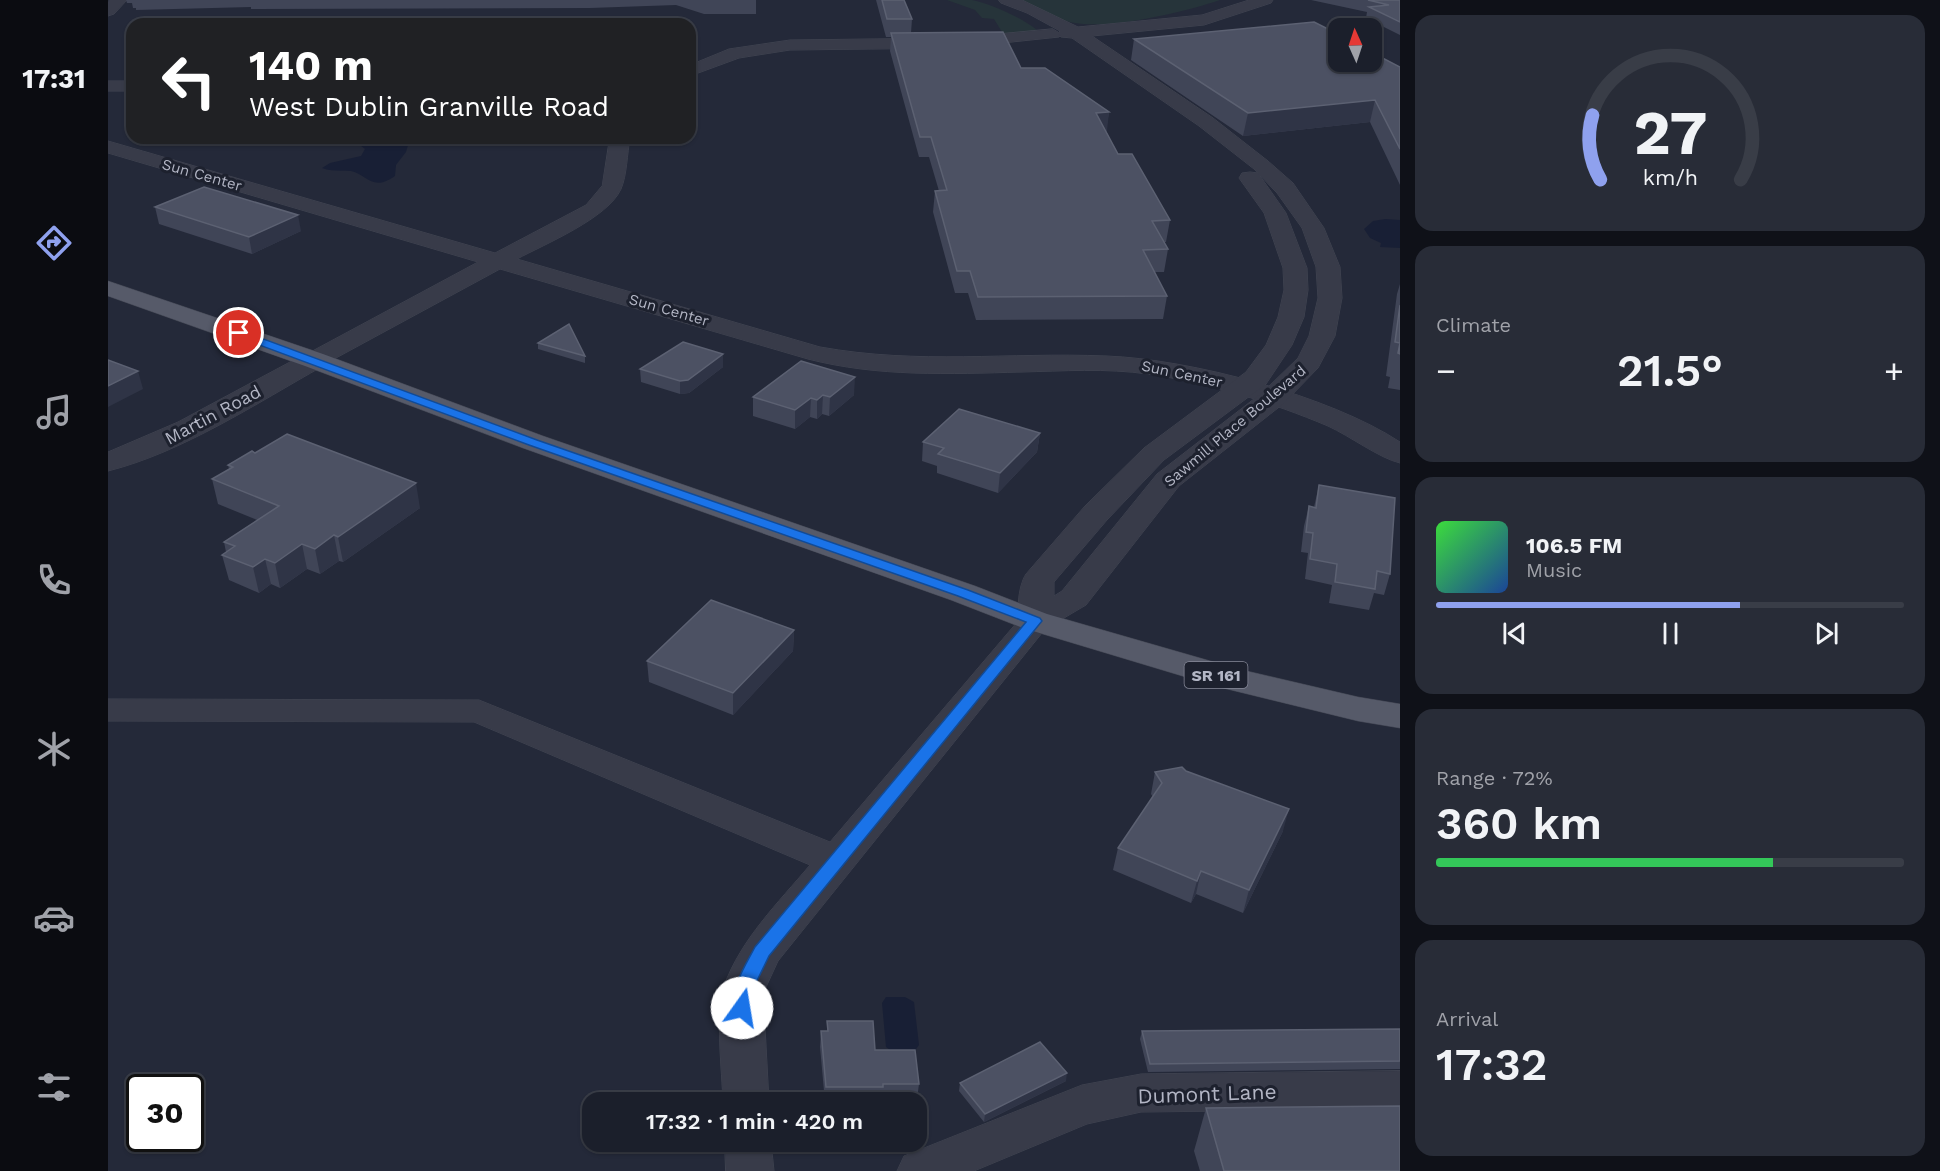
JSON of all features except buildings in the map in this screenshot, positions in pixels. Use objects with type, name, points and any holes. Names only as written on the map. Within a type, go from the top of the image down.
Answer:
[{"type":"main road","name":"SR 161","points":[[108,288],[314,360],[533,442],[963,593],[1035,621],[1232,679],[1358,709],[1400,716]]},
{"type":"street","points":[[108,11],[119,0]]},
{"type":"street","points":[[1167,23],[1238,0]]},
{"type":"street","points":[[696,68],[735,53],[790,45],[955,43],[1204,20],[1265,0]]},
{"type":"street","name":"Sawmill Place Boulevard","points":[[1000,1],[1034,10],[1075,32],[1242,148],[1285,188],[1313,228],[1328,267],[1330,298],[1322,336],[1309,363],[1273,398],[1168,480],[1074,598],[1035,621]]},
{"type":"street","name":"Sawmill Place Boulevard","points":[[1000,1],[1053,34],[1217,147],[1248,174],[1275,213],[1295,268],[1296,290],[1291,317],[1279,345],[1256,378],[1154,454],[1096,513],[1038,581],[1035,621]]},
{"type":"street","points":[[108,86],[126,86]]},
{"type":"street","points":[[314,360],[584,214],[602,200],[612,186],[619,144]]},
{"type":"street","name":"Sun Center","points":[[108,147],[837,358],[869,363],[1136,364],[1167,368],[1243,388],[1344,422],[1382,442],[1400,455]]},
{"type":"street","name":"Martin Road","points":[[108,462],[158,443],[204,421],[314,360]]},
{"type":"street","points":[[746,1092],[742,1008],[745,987],[761,952],[1035,621]]},
{"type":"street","points":[[108,710],[479,711],[837,861]]},
{"type":"street","name":"Dumont Lane","points":[[921,1171],[1082,1105],[1141,1093],[1400,1090]]},
{"type":"street","points":[[749,1152],[750,1171]]},
{"type":"shaded area","points":[[947,0],[972,0],[988,4],[1016,17],[1038,31],[993,36],[1002,32],[994,19],[982,18],[975,10]]},
{"type":"shaded area","points":[[1019,0],[1220,0],[1145,19],[1085,24],[1063,20]]},
{"type":"water","points":[[359,144],[408,144],[406,152],[396,165],[395,176],[381,183],[375,183],[351,171],[322,168],[330,163],[361,156],[365,149]]},
{"type":"water","points":[[1400,220],[1400,248],[1380,247],[1381,243],[1370,238],[1364,229],[1373,221]]},
{"type":"water","points":[[886,997],[905,997],[914,1002],[919,1045],[914,1052],[893,1052],[886,1047],[882,1003]]},
{"type":"route","points":[[239,333],[533,442],[963,593],[1035,621],[761,952],[745,987],[742,1008]]}]
